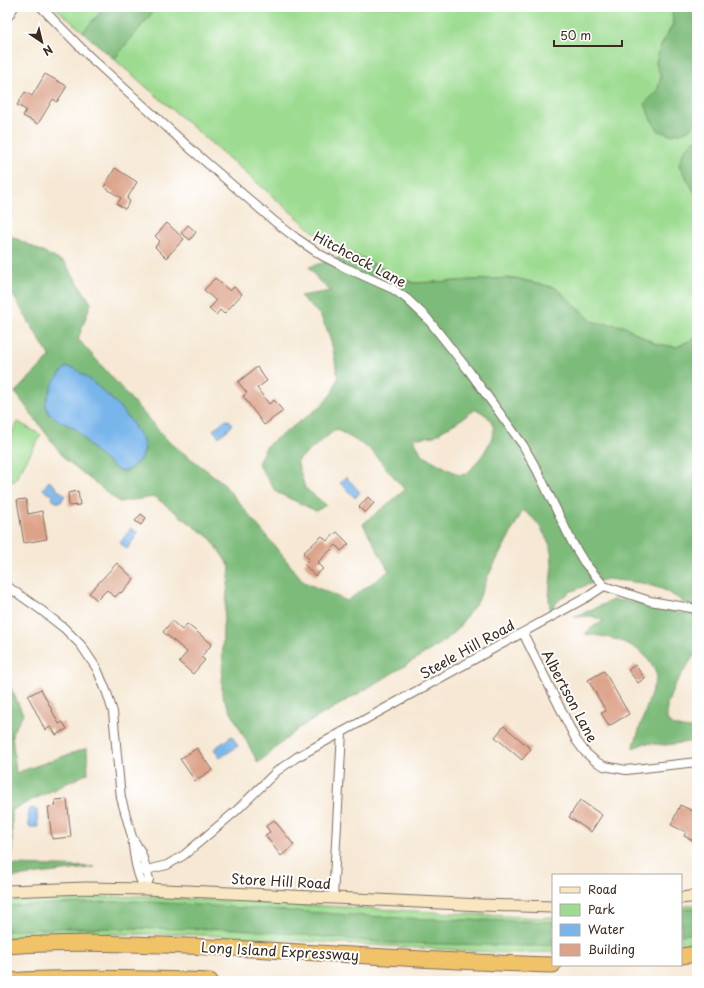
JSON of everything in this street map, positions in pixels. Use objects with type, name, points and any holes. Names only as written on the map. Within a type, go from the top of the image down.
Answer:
[{"type":"highway","name":"Long Island Expressway","points":[[7,946],[89,943],[157,945],[552,965]]},
{"type":"highway","points":[[682,956],[697,954]]},
{"type":"highway","points":[[8,981],[102,978],[148,978],[210,981]]},
{"type":"main road","name":"Store Hill Road","points":[[7,891],[86,888],[145,889],[552,907]]},
{"type":"main road","points":[[682,898],[697,896]]},
{"type":"street","points":[[7,18],[14,7]]},
{"type":"street","name":"Hitchcock Lane","points":[[41,7],[90,57],[193,151],[274,221],[320,255],[392,289],[427,318],[469,371],[523,445],[537,470],[572,542],[584,562],[604,586]]},
{"type":"street","points":[[7,586],[64,628],[80,645],[98,669],[113,712],[121,798],[132,837],[133,853],[140,882],[145,889]]},
{"type":"street","points":[[604,586],[650,601],[697,609]]},
{"type":"street","name":"Steele Hill Road","points":[[138,872],[167,864],[184,855],[236,811],[277,771],[297,757],[523,633],[604,586]]},
{"type":"street","name":"Albertson Lane","points":[[523,633],[576,740],[585,752],[595,761],[604,766],[626,770],[697,762]]},
{"type":"street","points":[[333,898],[342,732]]},
{"type":"street","points":[[132,837],[141,852],[147,870],[149,880],[145,889]]},
{"type":"green space","points":[[54,7],[105,7],[83,32]]},
{"type":"green space","points":[[105,7],[157,7],[114,59],[83,32]]},
{"type":"green space","points":[[157,7],[672,7],[673,24],[660,48],[656,63],[661,77],[657,92],[687,131],[697,121],[697,140],[694,140],[679,165],[697,196],[697,337],[677,347],[656,344],[623,326],[593,322],[556,288],[515,278],[413,283],[322,239],[114,59]]},
{"type":"green space","points":[[672,7],[697,7],[697,121],[687,131],[671,135],[659,131],[650,118],[645,103],[657,92],[661,77],[656,63],[660,48],[673,24]]},
{"type":"green space","points":[[694,140],[697,140],[697,196],[679,165],[684,150]]},
{"type":"green space","points":[[7,234],[65,263],[91,303],[78,339],[169,442],[222,482],[304,582],[347,601],[389,571],[363,524],[405,490],[370,449],[336,429],[297,461],[305,488],[326,505],[316,511],[276,492],[258,464],[269,444],[320,407],[332,393],[338,378],[333,349],[328,332],[320,315],[300,296],[331,291],[319,281],[309,267],[341,257],[355,255],[413,283],[515,278],[556,288],[593,322],[623,326],[656,344],[677,347],[697,337],[697,613],[676,597],[662,589],[642,583],[607,579],[570,592],[561,598],[550,611],[549,596],[552,565],[551,547],[541,528],[533,518],[523,510],[488,576],[478,601],[454,633],[437,646],[299,728],[258,763],[222,695],[223,627],[230,567],[211,539],[155,497],[119,502],[65,459],[15,392],[50,357],[7,285]],"holes":[[[95,384],[117,404],[143,440],[145,450],[139,461],[126,471],[119,471],[96,453],[76,429],[49,414]],[[476,409],[490,420],[493,426],[493,431],[492,438],[485,451],[467,474],[459,475],[422,455],[412,436],[418,438],[434,436]]]},
{"type":"green space","points":[[18,422],[41,435],[14,482],[7,478],[7,441]]},
{"type":"green space","points":[[613,600],[630,601],[678,613],[697,614],[697,651],[674,686],[667,705],[667,719],[672,725],[682,728],[697,729],[697,741],[665,745],[645,743],[633,748],[657,676],[652,665],[637,649],[618,640],[585,634],[594,626],[604,621],[591,616],[574,617]]},
{"type":"green space","points":[[7,679],[23,714],[12,733],[16,773],[87,748],[88,773],[12,810],[12,865],[95,867],[7,878]]},
{"type":"green space","points":[[142,896],[542,918],[552,917],[552,952],[506,953],[184,934],[47,934],[7,938],[7,900]]},
{"type":"green space","points":[[135,901],[400,918],[552,922],[552,945],[532,946],[389,943],[237,929],[64,928],[7,931],[7,906]]},
{"type":"green space","points":[[697,904],[697,942],[682,944],[682,907]]},
{"type":"green space","points":[[697,908],[697,933],[682,935],[682,910]]},
{"type":"water","points":[[66,367],[74,368],[95,384],[117,404],[143,440],[145,450],[139,461],[126,471],[119,471],[96,453],[76,429],[49,414],[45,404],[54,381]]},
{"type":"water","points":[[226,419],[232,423],[232,426],[219,437],[213,430]]},
{"type":"water","points":[[346,477],[360,492],[355,498],[340,483]]},
{"type":"water","points":[[49,481],[57,488],[58,491],[65,495],[61,502],[56,502],[52,499],[53,497],[51,494],[48,494],[43,489]]},
{"type":"water","points":[[131,528],[138,533],[127,549],[120,543]]},
{"type":"water","points":[[232,736],[238,746],[220,758],[214,749]]},
{"type":"water","points":[[34,808],[37,810],[38,827],[29,827],[28,811]]},
{"type":"building","points":[[45,74],[67,86],[57,102],[53,99],[38,124],[23,116],[26,110],[17,105],[25,92],[32,96]]},
{"type":"building","points":[[115,168],[137,182],[127,199],[130,201],[125,209],[117,204],[121,198],[104,187]]},
{"type":"building","points":[[167,223],[184,239],[166,258],[155,247],[160,241],[155,236]]},
{"type":"building","points":[[188,225],[196,232],[190,240],[181,233]]},
{"type":"building","points":[[215,278],[230,291],[234,287],[242,294],[224,314],[220,310],[216,315],[209,309],[216,301],[204,290]]},
{"type":"building","points":[[257,367],[267,381],[257,388],[269,404],[274,400],[283,411],[264,425],[243,396],[247,393],[238,382]]},
{"type":"building","points":[[78,491],[80,505],[69,506],[68,493]]},
{"type":"building","points":[[368,497],[374,503],[365,513],[359,507]]},
{"type":"building","points":[[26,499],[28,514],[42,511],[47,539],[24,543],[17,500]]},
{"type":"building","points":[[141,514],[146,518],[141,525],[135,521]]},
{"type":"building","points":[[337,532],[349,544],[341,551],[336,545],[317,563],[323,569],[315,576],[304,564],[309,559],[303,553],[322,536],[327,541]]},
{"type":"building","points":[[117,563],[134,579],[121,593],[120,592],[115,597],[107,590],[97,600],[89,593]]},
{"type":"building","points":[[172,621],[182,630],[187,624],[212,644],[201,657],[205,660],[193,674],[179,662],[187,652],[163,632]]},
{"type":"building","points":[[635,665],[645,678],[638,683],[628,670]]},
{"type":"building","points":[[604,671],[629,714],[609,726],[601,713],[606,711],[588,680]]},
{"type":"building","points":[[41,689],[59,724],[63,722],[67,729],[56,735],[51,727],[45,730],[28,696]]},
{"type":"building","points":[[504,726],[531,749],[522,760],[495,737]]},
{"type":"building","points":[[197,748],[212,770],[195,781],[180,759]]},
{"type":"building","points":[[67,799],[71,837],[52,839],[48,807],[56,806],[55,800]]},
{"type":"building","points":[[580,800],[602,815],[591,832],[569,817]]},
{"type":"building","points":[[680,805],[697,813],[697,835],[694,841],[684,836],[686,832],[671,825]]},
{"type":"building","points":[[274,820],[294,845],[281,856],[265,835],[270,832],[266,826]]}]
